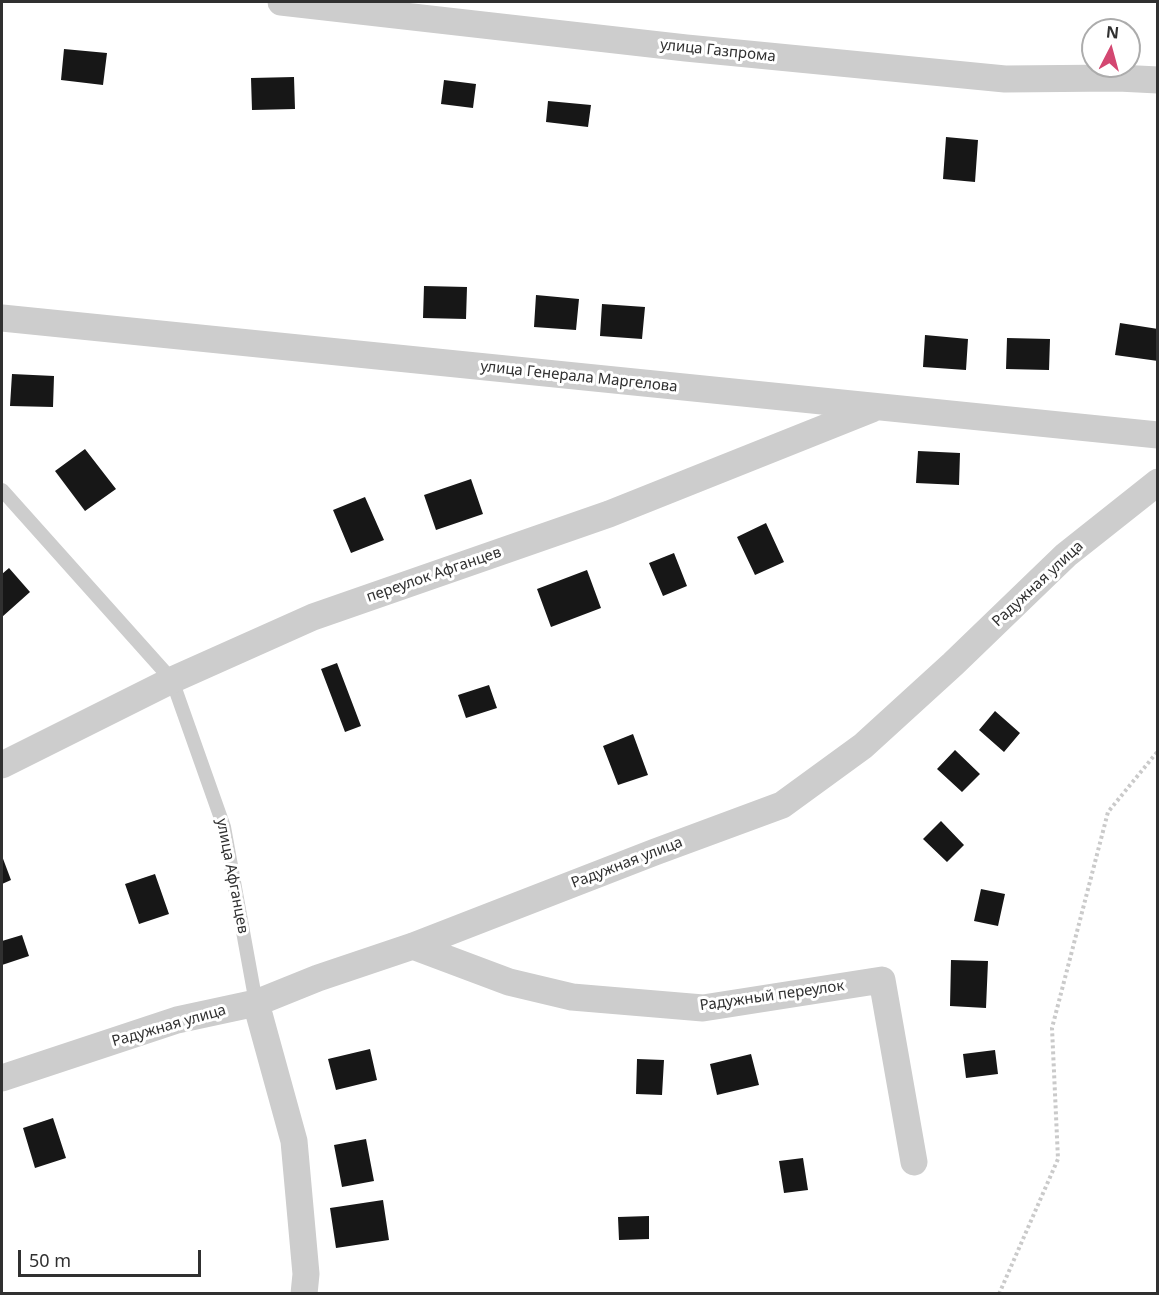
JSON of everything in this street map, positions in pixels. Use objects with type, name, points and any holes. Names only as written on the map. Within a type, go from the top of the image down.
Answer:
[{"type":"street","name":"улица Газпрома","points":[[281,2],[686,48],[1005,79],[1158,80]]},
{"type":"street","name":"улица Генерала Маргелова","points":[[2,318],[1158,435]]},
{"type":"street","name":"переулок Афганцев","points":[[2,765],[172,680],[313,617],[609,514],[876,408]]},
{"type":"street","name":"Радужная улица","points":[[2,1078],[177,1020],[256,1003],[782,806],[863,746],[953,664],[1066,555],[1158,482]]},
{"type":"street","name":"Радужный переулок","points":[[413,946],[509,982],[572,997],[703,1008],[882,980],[914,1162]]},
{"type":"street","name":"улица Афганцев","points":[[256,1003],[294,1141],[306,1274],[304,1293]]},
{"type":"lane","name":"улица Афганцев","points":[[2,490],[172,680],[224,827],[256,1003]]},
{"type":"path","points":[[999,1293],[1058,1159],[1052,1028],[1108,812],[1158,751]]},
{"type":"building","points":[[64,49],[107,53],[103,85],[61,80]]},
{"type":"building","points":[[294,77],[295,109],[252,110],[251,78]]},
{"type":"building","points":[[444,80],[476,84],[473,108],[441,104]]},
{"type":"building","points":[[548,101],[591,105],[588,127],[546,122]]},
{"type":"building","points":[[946,137],[978,140],[975,182],[943,179]]},
{"type":"building","points":[[424,286],[467,287],[466,319],[423,318]]},
{"type":"building","points":[[536,295],[579,299],[576,330],[534,327]]},
{"type":"building","points":[[602,304],[645,307],[642,339],[600,336]]},
{"type":"building","points":[[1120,323],[1158,329],[1158,361],[1115,355]]},
{"type":"building","points":[[925,335],[968,339],[966,370],[923,367]]},
{"type":"building","points":[[1007,338],[1050,339],[1049,370],[1006,369]]},
{"type":"building","points":[[12,374],[54,376],[53,407],[10,406]]},
{"type":"building","points":[[85,449],[116,489],[85,511],[55,471]]},
{"type":"building","points":[[918,451],[960,453],[959,485],[916,483]]},
{"type":"building","points":[[471,479],[483,514],[436,530],[424,495]]},
{"type":"building","points":[[365,497],[384,540],[351,553],[333,510]]},
{"type":"building","points":[[766,523],[784,562],[755,575],[737,537]]},
{"type":"building","points":[[674,553],[687,586],[663,596],[649,563]]},
{"type":"building","points":[[9,568],[30,592],[2,617],[2,574]]},
{"type":"building","points":[[587,570],[601,608],[551,627],[537,589]]},
{"type":"building","points":[[337,663],[361,726],[345,732],[321,669]]},
{"type":"building","points":[[489,685],[497,708],[466,718],[458,695]]},
{"type":"building","points":[[995,711],[1020,733],[1004,752],[979,730]]},
{"type":"building","points":[[633,734],[648,775],[618,785],[603,746]]},
{"type":"building","points":[[955,750],[980,774],[962,792],[937,769]]},
{"type":"building","points":[[941,821],[964,845],[947,862],[923,839]]},
{"type":"building","points":[[2,856],[11,880],[2,884]]},
{"type":"building","points":[[155,874],[169,914],[139,924],[125,884]]},
{"type":"building","points":[[981,889],[1005,894],[998,926],[974,921]]},
{"type":"building","points":[[22,935],[29,956],[2,965],[2,941]]},
{"type":"building","points":[[951,960],[988,961],[986,1008],[950,1006]]},
{"type":"building","points":[[370,1049],[377,1080],[336,1090],[328,1059]]},
{"type":"building","points":[[995,1050],[998,1074],[966,1078],[963,1054]]},
{"type":"building","points":[[751,1054],[759,1085],[717,1095],[710,1064]]},
{"type":"building","points":[[637,1059],[664,1060],[662,1095],[636,1094]]},
{"type":"building","points":[[53,1118],[66,1158],[35,1168],[23,1128]]},
{"type":"building","points":[[366,1139],[374,1181],[342,1187],[334,1145]]},
{"type":"building","points":[[803,1158],[808,1190],[784,1193],[779,1161]]},
{"type":"building","points":[[383,1200],[389,1240],[336,1248],[330,1208]]},
{"type":"building","points":[[649,1216],[649,1239],[619,1240],[618,1217]]}]
